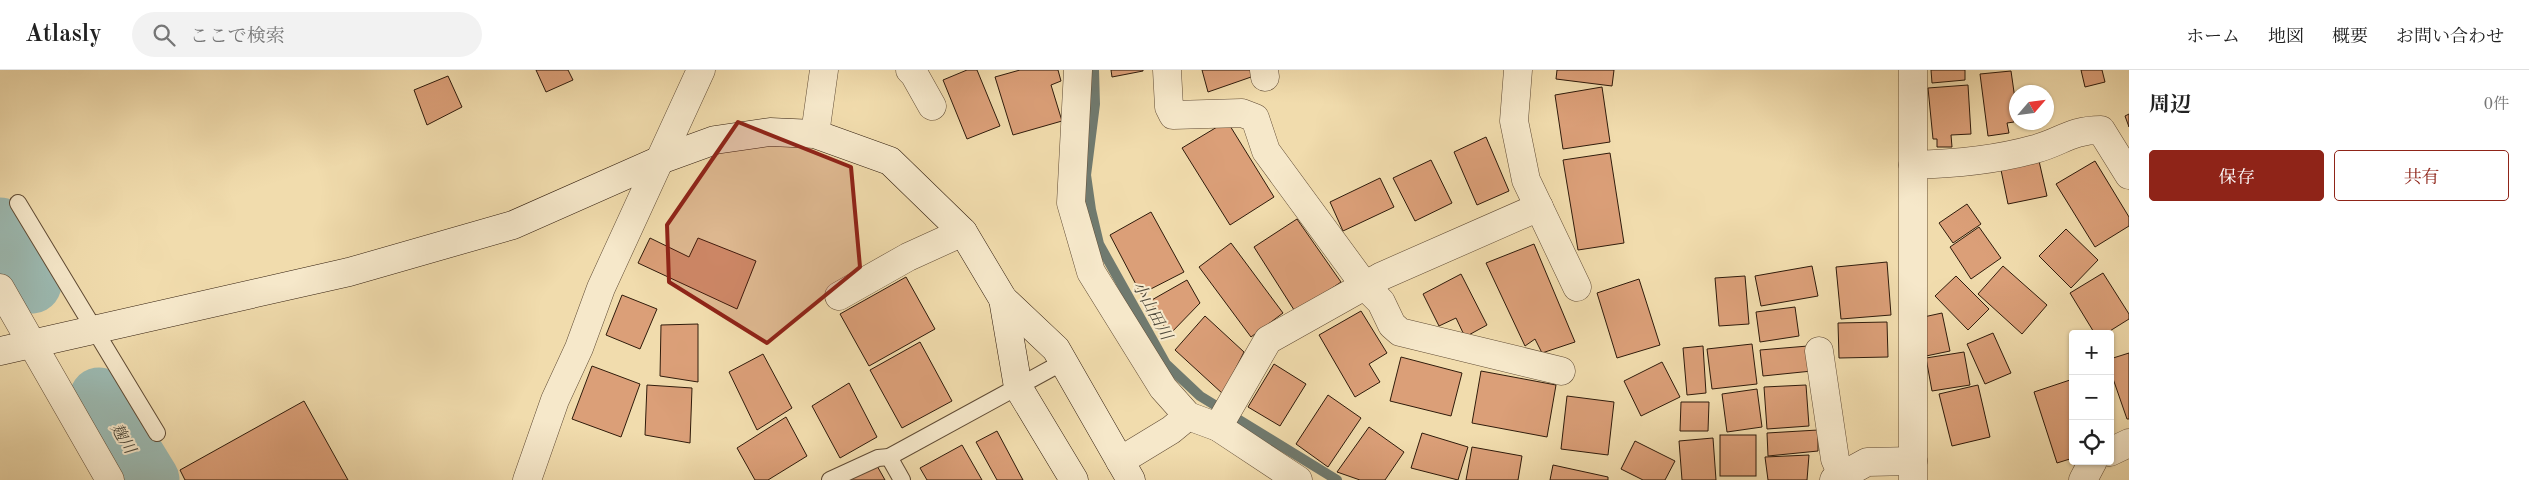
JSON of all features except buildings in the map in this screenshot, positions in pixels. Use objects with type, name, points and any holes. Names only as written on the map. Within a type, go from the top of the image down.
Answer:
[{"type":"street","points":[[527,480],[555,400],[580,348],[601,288],[701,70]]},
{"type":"street","points":[[816,134],[824,70]]},
{"type":"street","points":[[910,70],[932,106]]},
{"type":"street","points":[[1078,70],[1071,203],[1091,272],[1163,388],[1188,416]]},
{"type":"street","points":[[1167,70],[1169,107],[1173,115],[1242,113],[1255,118],[1266,151],[1365,286],[1381,302],[1392,325],[1400,332],[1561,371]]},
{"type":"street","points":[[1518,70],[1514,121],[1526,180],[1577,287]]},
{"type":"street","points":[[1819,351],[1838,477],[1867,462],[1913,470],[1913,70]]},
{"type":"street","points":[[1913,165],[2000,158],[2037,148],[2072,133],[2101,130],[2129,175]]},
{"type":"street","points":[[0,351],[349,272],[513,225],[660,160],[714,140],[770,132],[816,134],[890,161],[963,232],[1003,299],[1056,349],[1126,470],[1188,416],[1223,417],[1298,480]]},
{"type":"street","points":[[1223,417],[1268,340],[1365,286],[1539,207]]},
{"type":"street","points":[[839,296],[908,257],[963,232]]},
{"type":"street","points":[[0,288],[110,480]]},
{"type":"street","points":[[1003,299],[1018,386],[1074,480]]},
{"type":"street","points":[[2114,450],[2129,443]]},
{"type":"street","points":[[2083,480],[2092,465]]},
{"type":"lane","points":[[18,203],[157,433]]},
{"type":"lane","points":[[830,480],[878,458],[889,457],[1063,362]]},
{"type":"lane","points":[[889,457],[902,480]]},
{"type":"highlighted area","points":[[738,122],[851,167],[860,267],[767,343],[669,282],[667,225]]},
{"type":"waterway","name":"小山田川","points":[[1094,70],[1095,104],[1086,175],[1091,210],[1099,244],[1166,364],[1200,396],[1337,480]]},
{"type":"waterway","name":"麹川","points":[[0,227],[32,284]]},
{"type":"waterway","name":"麹川","points":[[99,397],[150,480]]}]
